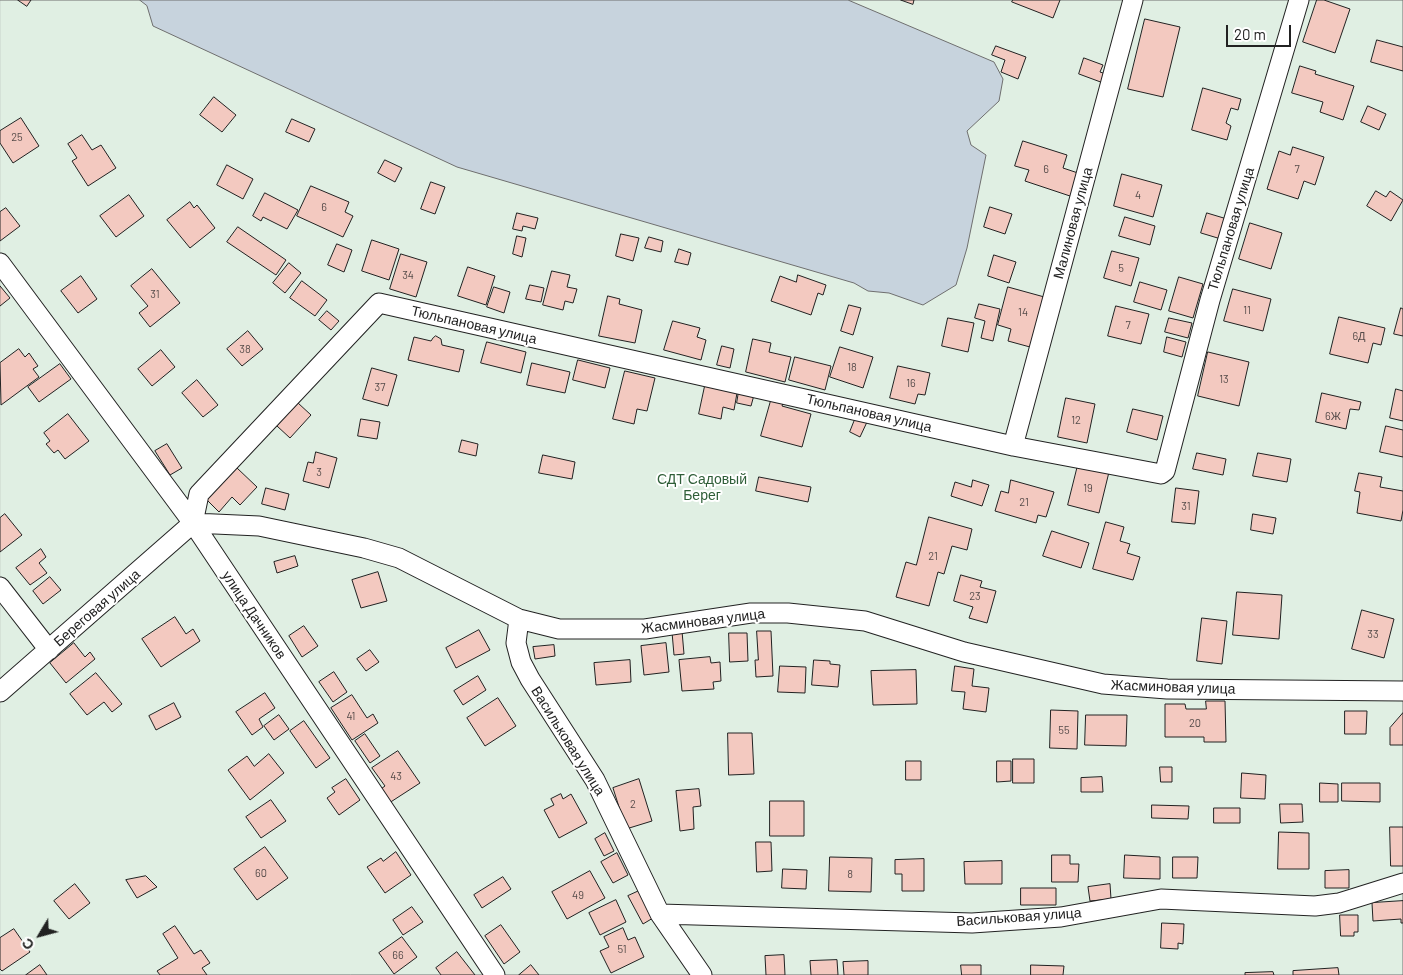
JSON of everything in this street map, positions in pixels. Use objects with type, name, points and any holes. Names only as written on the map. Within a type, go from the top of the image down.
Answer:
[{"type":"street","name":"Тюльпановая улица","points":[[193,523],[200,494],[379,303],[1013,446],[1161,474],[1165,471],[1210,300],[1299,0]]},
{"type":"street","name":"Малиновая улица","points":[[1013,446],[1129,1]]},
{"type":"street","name":"улица Дачников","points":[[0,263],[193,523],[495,975]]},
{"type":"street","name":"Жасминовая улица","points":[[193,523],[259,526],[364,548],[399,558],[520,618],[558,629],[645,629],[751,613],[788,613],[865,621],[964,652],[1103,684],[1167,689],[1403,691]]},
{"type":"street","name":"Береговая улица","points":[[0,692],[193,523]]},
{"type":"street","points":[[0,587],[49,650]]},
{"type":"street","name":"Васильковая улица","points":[[520,618],[516,643],[521,662],[595,780],[660,914],[702,975]]},
{"type":"street","name":"Васильковая улица","points":[[660,914],[972,923],[1061,917],[1161,899],[1315,906],[1339,903],[1403,883]]},
{"type":"green space","name":"СДТ Садовый Берег","points":[[0,0],[1403,0],[1403,975],[0,975]]},
{"type":"shaded area","points":[[140,0],[848,0],[994,62],[1003,79],[999,101],[967,131],[971,145],[986,155],[967,248],[956,285],[923,305],[889,293],[868,291],[854,283],[457,167],[153,26],[147,6]]},
{"type":"building","points":[[18,0],[31,0],[27,6]]},
{"type":"building","points":[[901,0],[914,0],[913,4]]},
{"type":"building","points":[[1013,0],[1060,0],[1053,18],[1012,2]]},
{"type":"building","points":[[1317,0],[1324,0],[1350,9],[1335,53],[1303,42]]},
{"type":"building","points":[[1145,19],[1180,27],[1163,97],[1128,89]]},
{"type":"building","points":[[1377,40],[1403,47],[1403,71],[1371,62]]},
{"type":"building","points":[[996,46],[1026,57],[1018,79],[1001,72],[1005,60],[992,55]]},
{"type":"building","points":[[1084,58],[1103,65],[1100,72],[1109,75],[1106,84],[1079,74]]},
{"type":"building","points":[[1300,66],[1316,71],[1315,74],[1354,86],[1343,120],[1320,112],[1323,102],[1292,93]]},
{"type":"building","points":[[1203,88],[1241,99],[1238,110],[1231,108],[1226,123],[1231,126],[1227,140],[1192,130]]},
{"type":"building","points":[[214,97],[236,115],[222,132],[200,115]]},
{"type":"building","points":[[1368,106],[1386,114],[1379,130],[1361,122]]},
{"type":"building","points":[[21,118],[39,146],[13,163],[0,143],[0,131]]},
{"type":"building","points":[[292,119],[315,129],[309,142],[286,132]]},
{"type":"building","points":[[82,135],[92,150],[101,145],[116,168],[88,186],[72,161],[77,158],[68,144]]},
{"type":"building","points":[[1023,141],[1067,155],[1063,168],[1081,174],[1073,197],[1025,181],[1029,170],[1015,166]]},
{"type":"building","points":[[1293,147],[1324,157],[1315,185],[1304,181],[1298,199],[1267,189],[1279,151],[1290,155]]},
{"type":"building","points":[[385,160],[402,168],[395,182],[378,173]]},
{"type":"building","points":[[227,165],[253,179],[243,199],[217,185]]},
{"type":"building","points":[[1122,174],[1162,185],[1153,217],[1114,206]]},
{"type":"building","points":[[431,182],[445,187],[435,214],[421,209]]},
{"type":"building","points":[[311,186],[349,202],[345,212],[353,216],[343,237],[297,216]]},
{"type":"building","points":[[1376,191],[1386,197],[1390,191],[1403,200],[1391,221],[1367,206]]},
{"type":"building","points":[[265,193],[298,210],[287,229],[263,217],[261,221],[253,216]]},
{"type":"building","points":[[129,195],[144,216],[116,237],[100,216]]},
{"type":"building","points":[[190,202],[194,208],[197,205],[215,228],[190,248],[167,220]]},
{"type":"building","points":[[990,207],[1012,214],[1005,234],[984,227]]},
{"type":"building","points":[[6,208],[20,226],[0,241],[0,212]]},
{"type":"building","points":[[517,213],[538,218],[535,229],[523,226],[522,231],[513,229]]},
{"type":"building","points":[[1207,213],[1227,219],[1221,239],[1201,233]]},
{"type":"building","points":[[1125,217],[1155,226],[1150,245],[1119,236]]},
{"type":"building","points":[[1250,223],[1282,233],[1271,269],[1239,259]]},
{"type":"building","points":[[238,227],[286,260],[276,275],[227,242]]},
{"type":"building","points":[[621,234],[639,238],[633,261],[616,256]]},
{"type":"building","points":[[517,236],[526,238],[522,257],[513,254]]},
{"type":"building","points":[[649,237],[663,241],[661,252],[645,248]]},
{"type":"building","points":[[372,240],[399,249],[389,280],[362,271]]},
{"type":"building","points":[[337,244],[352,250],[344,272],[328,265]]},
{"type":"building","points":[[679,249],[691,253],[688,265],[675,262]]},
{"type":"building","points":[[1112,251],[1139,258],[1131,286],[1104,278]]},
{"type":"building","points":[[401,254],[427,262],[416,297],[390,289]]},
{"type":"building","points":[[994,255],[1016,262],[1009,283],[988,276]]},
{"type":"building","points":[[289,263],[301,273],[285,293],[273,283]]},
{"type":"building","points":[[468,267],[495,276],[486,305],[458,296]]},
{"type":"building","points":[[152,269],[180,303],[150,327],[139,313],[148,306],[131,286]]},
{"type":"building","points":[[552,271],[570,275],[567,287],[577,289],[573,303],[565,301],[563,310],[543,305]]},
{"type":"building","points":[[798,275],[826,285],[823,295],[818,293],[811,315],[771,301],[780,276],[796,282]]},
{"type":"building","points":[[81,276],[97,299],[78,313],[61,291]]},
{"type":"building","points":[[1179,277],[1203,284],[1193,318],[1169,311]]},
{"type":"building","points":[[302,281],[327,300],[315,316],[290,298]]},
{"type":"building","points":[[1140,282],[1167,290],[1161,310],[1134,302]]},
{"type":"building","points":[[530,285],[544,288],[541,302],[526,299]]},
{"type":"building","points":[[0,286],[10,298],[0,306]]},
{"type":"building","points":[[494,287],[510,292],[504,313],[487,307]]},
{"type":"building","points":[[1008,287],[1048,298],[1038,333],[1034,332],[1030,347],[1008,341],[1011,329],[998,325]]},
{"type":"building","points":[[1233,289],[1271,299],[1263,331],[1224,321]]},
{"type":"building","points":[[608,296],[620,299],[619,304],[642,310],[635,343],[599,336]]},
{"type":"building","points":[[979,304],[1000,309],[993,341],[981,338],[985,321],[975,318]]},
{"type":"building","points":[[849,305],[861,308],[853,335],[841,331]]},
{"type":"building","points":[[1116,306],[1149,314],[1141,344],[1108,336]]},
{"type":"building","points":[[1401,308],[1403,309],[1403,336],[1394,334]]},
{"type":"building","points":[[327,311],[339,321],[331,330],[319,320]]},
{"type":"building","points":[[1339,317],[1385,328],[1381,345],[1373,343],[1368,363],[1330,354]]},
{"type":"building","points":[[948,318],[974,323],[968,352],[942,346]]},
{"type":"building","points":[[1169,318],[1192,323],[1188,338],[1165,332]]},
{"type":"building","points":[[673,321],[700,328],[697,337],[706,340],[701,360],[664,350]]},
{"type":"building","points":[[248,331],[263,349],[242,366],[227,349]]},
{"type":"building","points":[[436,336],[441,339],[442,345],[464,350],[459,372],[408,360],[414,337],[431,341]]},
{"type":"building","points":[[1167,337],[1186,342],[1182,357],[1164,352]]},
{"type":"building","points":[[753,339],[771,343],[769,352],[791,357],[785,382],[746,372]]},
{"type":"building","points":[[487,342],[526,352],[521,373],[481,363]]},
{"type":"building","points":[[722,346],[734,349],[730,368],[717,365]]},
{"type":"building","points":[[840,347],[873,357],[863,388],[830,377]]},
{"type":"building","points":[[19,349],[25,357],[29,353],[38,366],[33,369],[39,377],[1,405],[0,363]]},
{"type":"building","points":[[161,350],[175,367],[152,386],[138,369]]},
{"type":"building","points":[[1208,352],[1249,362],[1239,406],[1198,396]]},
{"type":"building","points":[[795,357],[831,366],[825,390],[789,380]]},
{"type":"building","points":[[578,360],[610,368],[605,388],[573,380]]},
{"type":"building","points":[[532,363],[570,372],[565,393],[527,385]]},
{"type":"building","points":[[60,364],[71,379],[39,402],[28,387]]},
{"type":"building","points":[[898,366],[930,373],[925,395],[918,394],[915,404],[890,398]]},
{"type":"building","points":[[372,368],[397,375],[388,406],[363,399]]},
{"type":"building","points":[[625,371],[655,378],[647,411],[637,409],[634,424],[613,419]]},
{"type":"building","points":[[197,380],[218,405],[203,417],[182,393]]},
{"type":"building","points":[[705,386],[737,393],[734,410],[723,407],[721,419],[699,414]]},
{"type":"building","points":[[1396,389],[1403,391],[1403,421],[1390,418]]},
{"type":"building","points":[[739,391],[754,395],[751,406],[737,403]]},
{"type":"building","points":[[1322,393],[1361,402],[1359,410],[1350,409],[1346,429],[1316,422]]},
{"type":"building","points":[[772,397],[784,400],[782,406],[811,414],[802,447],[761,436]]},
{"type":"building","points":[[1066,398],[1095,404],[1087,443],[1058,437]]},
{"type":"building","points":[[298,403],[311,415],[290,438],[277,426]]},
{"type":"building","points":[[1133,409],[1163,416],[1157,440],[1127,432]]},
{"type":"building","points":[[68,414],[89,441],[65,459],[58,450],[54,453],[46,444],[50,441],[44,433]]},
{"type":"building","points":[[856,417],[867,422],[860,437],[850,432]]},
{"type":"building","points":[[361,419],[380,422],[377,439],[358,436]]},
{"type":"building","points":[[1386,426],[1403,430],[1403,457],[1380,452]]},
{"type":"building","points":[[462,440],[478,444],[476,456],[459,452]]},
{"type":"building","points":[[167,444],[182,468],[170,475],[155,451]]},
{"type":"building","points":[[316,452],[337,458],[329,488],[303,481],[308,462],[313,463]]},
{"type":"building","points":[[1197,453],[1226,459],[1223,475],[1193,469]]},
{"type":"building","points":[[1258,453],[1291,459],[1287,482],[1253,476]]},
{"type":"building","points":[[543,455],[575,462],[572,479],[539,473]]},
{"type":"building","points":[[1078,465],[1109,472],[1099,513],[1068,505]]},
{"type":"building","points":[[237,468],[257,487],[240,505],[232,497],[219,512],[207,500]]},
{"type":"building","points":[[1359,473],[1382,477],[1380,487],[1403,491],[1401,521],[1357,513],[1360,492],[1355,491]]},
{"type":"building","points":[[759,477],[811,487],[808,502],[756,491]]},
{"type":"building","points":[[973,480],[989,485],[982,506],[951,496],[955,482],[971,487]]},
{"type":"building","points":[[1011,480],[1054,492],[1046,517],[1038,515],[1036,523],[995,511],[1001,491],[1008,493]]},
{"type":"building","points":[[266,488],[289,494],[285,510],[262,504]]},
{"type":"building","points":[[1176,488],[1199,491],[1195,524],[1172,522]]},
{"type":"building","points":[[5,514],[22,535],[0,552],[0,518]]},
{"type":"building","points":[[1253,514],[1276,518],[1273,534],[1251,530]]},
{"type":"building","points":[[929,517],[972,529],[967,550],[952,546],[944,574],[938,572],[929,606],[896,597],[906,562],[916,565]]},
{"type":"building","points":[[1106,522],[1124,527],[1120,541],[1130,544],[1127,553],[1140,557],[1133,580],[1093,569]]},
{"type":"building","points":[[1052,531],[1089,543],[1081,568],[1043,556]]},
{"type":"building","points":[[41,549],[46,557],[39,563],[47,573],[30,585],[16,568]]},
{"type":"building","points":[[295,556],[298,566],[277,573],[274,562]]},
{"type":"building","points":[[378,572],[387,601],[361,608],[352,580]]},
{"type":"building","points":[[961,575],[982,581],[980,587],[996,591],[987,623],[969,618],[973,607],[954,601]]},
{"type":"building","points":[[50,577],[61,590],[43,604],[33,591]]},
{"type":"building","points":[[1237,592],[1282,595],[1279,639],[1233,635]]},
{"type":"building","points":[[1362,610],[1394,619],[1384,658],[1352,649]]},
{"type":"building","points":[[175,617],[186,634],[193,629],[200,641],[161,667],[142,639]]},
{"type":"building","points":[[1202,618],[1227,621],[1222,664],[1197,661]]},
{"type":"building","points":[[304,626],[318,646],[302,657],[289,636]]},
{"type":"building","points":[[479,630],[490,650],[456,668],[446,648]]},
{"type":"building","points":[[682,631],[684,654],[674,655],[672,632]]},
{"type":"building","points":[[757,631],[771,631],[773,676],[756,677],[755,660],[758,660]]},
{"type":"building","points":[[729,633],[747,633],[748,661],[730,662]]},
{"type":"building","points":[[74,643],[85,657],[90,652],[95,659],[66,683],[50,663]]},
{"type":"building","points":[[666,643],[669,672],[644,675],[641,646]]},
{"type":"building","points":[[554,645],[555,656],[535,659],[533,647]]},
{"type":"building","points":[[370,650],[379,662],[366,671],[357,659]]},
{"type":"building","points":[[710,657],[711,663],[720,662],[721,681],[713,682],[714,689],[682,691],[679,660]]},
{"type":"building","points":[[630,660],[631,682],[596,685],[594,663]]},
{"type":"building","points":[[814,660],[830,661],[830,664],[840,665],[838,687],[812,685]]},
{"type":"building","points":[[780,666],[806,667],[805,693],[778,692]]},
{"type":"building","points":[[955,666],[974,669],[972,686],[989,688],[986,712],[963,709],[965,692],[952,691]]},
{"type":"building","points":[[916,670],[917,704],[873,705],[871,671]]},
{"type":"building","points":[[334,672],[347,692],[333,702],[319,682]]},
{"type":"building","points":[[96,673],[122,704],[112,712],[104,702],[87,715],[70,694]]},
{"type":"building","points":[[478,676],[486,690],[463,705],[454,691]]},
{"type":"building","points":[[265,693],[275,708],[259,719],[263,727],[252,735],[236,712]]},
{"type":"building","points":[[352,695],[367,718],[373,714],[378,723],[352,740],[331,708]]},
{"type":"building","points":[[498,698],[516,726],[485,746],[467,718]]},
{"type":"building","points":[[1206,701],[1225,701],[1226,742],[1204,742],[1204,737],[1165,737],[1165,704],[1185,704],[1186,709],[1206,709]]},
{"type":"building","points":[[174,703],[181,717],[156,730],[149,716]]},
{"type":"building","points":[[1051,710],[1078,711],[1077,749],[1050,748]]},
{"type":"building","points":[[1345,711],[1367,711],[1366,734],[1345,734]]},
{"type":"building","points":[[1403,713],[1403,745],[1390,745],[1390,728]]},
{"type":"building","points":[[279,715],[289,729],[274,740],[264,726]]},
{"type":"building","points":[[1086,715],[1127,715],[1126,746],[1085,745]]},
{"type":"building","points":[[304,721],[330,758],[316,768],[290,731]]},
{"type":"building","points":[[728,733],[752,733],[754,774],[729,775]]},
{"type":"building","points":[[365,734],[380,756],[370,763],[355,741]]},
{"type":"building","points":[[398,751],[420,783],[386,805],[378,791],[385,786],[372,768]]},
{"type":"building","points":[[269,754],[284,773],[250,800],[228,770],[247,756],[254,766]]},
{"type":"building","points":[[1013,759],[1034,759],[1034,783],[1013,783]]},
{"type":"building","points":[[906,761],[921,761],[921,780],[906,780]]},
{"type":"building","points":[[997,761],[1011,761],[1011,781],[997,782]]},
{"type":"building","points":[[1160,767],[1172,767],[1172,782],[1161,782]]},
{"type":"building","points":[[1242,773],[1266,775],[1265,799],[1241,798]]},
{"type":"building","points":[[1102,777],[1103,792],[1081,792],[1081,778]]},
{"type":"building","points":[[346,779],[360,800],[339,815],[327,798],[335,792],[332,788]]},
{"type":"building","points":[[639,779],[652,821],[626,829],[613,788]]},
{"type":"building","points":[[1320,783],[1338,784],[1338,802],[1320,802]]},
{"type":"building","points":[[1342,783],[1380,783],[1380,802],[1342,801]]},
{"type":"building","points":[[699,789],[701,806],[693,807],[694,829],[680,831],[676,791]]},
{"type":"building","points":[[561,794],[563,799],[571,794],[587,823],[559,838],[544,810],[554,805],[551,799]]},
{"type":"building","points":[[271,800],[286,821],[261,838],[246,817]]},
{"type":"building","points":[[770,801],[804,801],[804,836],[770,836]]},
{"type":"building","points":[[1280,804],[1302,804],[1303,822],[1281,823]]},
{"type":"building","points":[[1152,805],[1189,806],[1188,819],[1152,818]]},
{"type":"building","points":[[1214,808],[1240,808],[1240,823],[1214,823]]},
{"type":"building","points":[[1390,827],[1403,827],[1403,866],[1391,866]]},
{"type":"building","points":[[1279,832],[1309,833],[1309,869],[1278,869]]},
{"type":"building","points":[[605,833],[614,851],[604,856],[595,839]]},
{"type":"building","points":[[756,842],[771,842],[772,871],[757,872]]},
{"type":"building","points":[[265,847],[288,878],[257,900],[234,869]]},
{"type":"building","points":[[396,852],[411,875],[385,893],[367,867],[381,858],[383,861]]},
{"type":"building","points":[[617,853],[628,875],[613,883],[601,862]]},
{"type":"building","points":[[1052,855],[1070,855],[1070,864],[1079,864],[1078,882],[1052,882]]},
{"type":"building","points":[[1125,855],[1160,857],[1160,879],[1124,878]]},
{"type":"building","points":[[830,857],[872,858],[871,892],[829,891]]},
{"type":"building","points":[[1173,857],[1198,857],[1197,878],[1173,878]]},
{"type":"building","points":[[924,859],[924,891],[902,891],[902,874],[895,874],[895,860]]},
{"type":"building","points":[[1002,861],[1002,884],[965,884],[964,862]]},
{"type":"building","points":[[783,869],[807,870],[806,889],[782,888]]},
{"type":"building","points":[[1349,870],[1349,888],[1325,888],[1325,871]]},
{"type":"building","points":[[590,871],[605,898],[567,919],[552,892]]},
{"type":"building","points":[[146,876],[157,887],[137,898],[126,880]]},
{"type":"building","points":[[503,877],[511,889],[482,908],[474,895]]},
{"type":"building","points":[[75,884],[90,903],[69,919],[54,901]]},
{"type":"building","points":[[1110,884],[1111,899],[1090,901],[1088,887]]},
{"type":"building","points":[[1021,888],[1056,888],[1056,905],[1021,905]]},
{"type":"building","points":[[639,891],[653,918],[643,924],[628,896]]},
{"type":"building","points":[[616,900],[626,922],[600,935],[589,913]]},
{"type":"building","points":[[1403,901],[1403,923],[1401,923],[1401,919],[1373,921],[1372,903]]},
{"type":"building","points":[[412,907],[423,922],[403,935],[393,920]]},
{"type":"building","points":[[1340,915],[1358,915],[1358,932],[1354,932],[1354,936],[1341,936]]},
{"type":"building","points":[[1162,923],[1184,924],[1183,944],[1178,943],[1178,949],[1161,948]]},
{"type":"building","points":[[501,925],[520,952],[504,964],[485,936]]},
{"type":"building","points":[[175,926],[194,954],[201,950],[210,963],[202,968],[207,975],[160,975],[157,971],[178,958],[163,934]]},
{"type":"building","points":[[623,928],[628,940],[635,937],[644,957],[611,973],[600,951],[609,947],[604,937]]},
{"type":"building","points":[[14,929],[30,952],[2,971],[0,969],[0,938]]},
{"type":"building","points":[[402,937],[417,957],[394,974],[379,953]]},
{"type":"building","points":[[457,952],[475,975],[441,975],[436,968]]},
{"type":"building","points":[[784,955],[785,975],[766,975],[765,956]]},
{"type":"building","points":[[837,960],[838,975],[811,975],[810,961]]},
{"type":"building","points":[[868,961],[868,975],[844,975],[843,962]]},
{"type":"building","points":[[40,965],[47,975],[26,975]]},
{"type":"building","points":[[531,965],[539,975],[519,975]]},
{"type":"building","points":[[961,965],[981,965],[981,975],[962,975]]},
{"type":"building","points":[[1031,965],[1064,966],[1063,975],[1031,975]]},
{"type":"building","points":[[1338,968],[1339,975],[1293,975],[1293,971]]},
{"type":"building","points":[[1273,972],[1274,975],[1245,975],[1245,973]]}]
